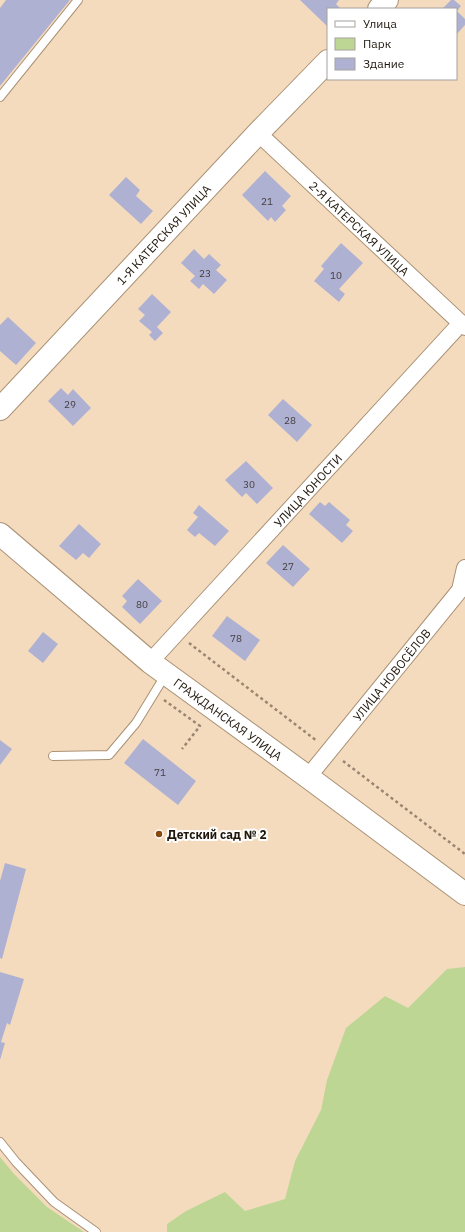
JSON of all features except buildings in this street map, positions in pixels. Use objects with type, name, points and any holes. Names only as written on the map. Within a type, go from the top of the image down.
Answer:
[{"type":"street","points":[[380,8],[387,0]]},
{"type":"street","name":"1-Я КАТЕРСКАЯ УЛИЦА","points":[[0,409],[258,133],[327,62]]},
{"type":"street","name":"2-Я КАТЕРСКАЯ УЛИЦА","points":[[258,133],[464,323]]},
{"type":"street","name":"УЛИЦА ЮНОСТИ","points":[[158,668],[464,323]]},
{"type":"street","name":"ГРАЖДАНСКАЯ УЛИЦА","points":[[0,534],[158,668],[465,894]]},
{"type":"street","name":"УЛИЦА НОВОСЁЛОВ","points":[[308,777],[460,590],[465,568]]},
{"type":"lane","points":[[0,97],[78,0]]},
{"type":"lane","points":[[53,756],[109,755],[136,723],[158,668]]},
{"type":"lane","points":[[0,1142],[16,1162],[54,1202],[96,1232]]},
{"type":"green space","points":[[465,967],[465,1232],[167,1232],[167,1224],[186,1211],[225,1192],[245,1211],[285,1199],[295,1161],[321,1110],[327,1080],[346,1028],[385,996],[408,1008],[447,969]]},
{"type":"green space","points":[[0,1157],[14,1174],[47,1207],[84,1232],[0,1232]]},
{"type":"place","name":"Детский сад № 2","points":[[159,834]]}]
